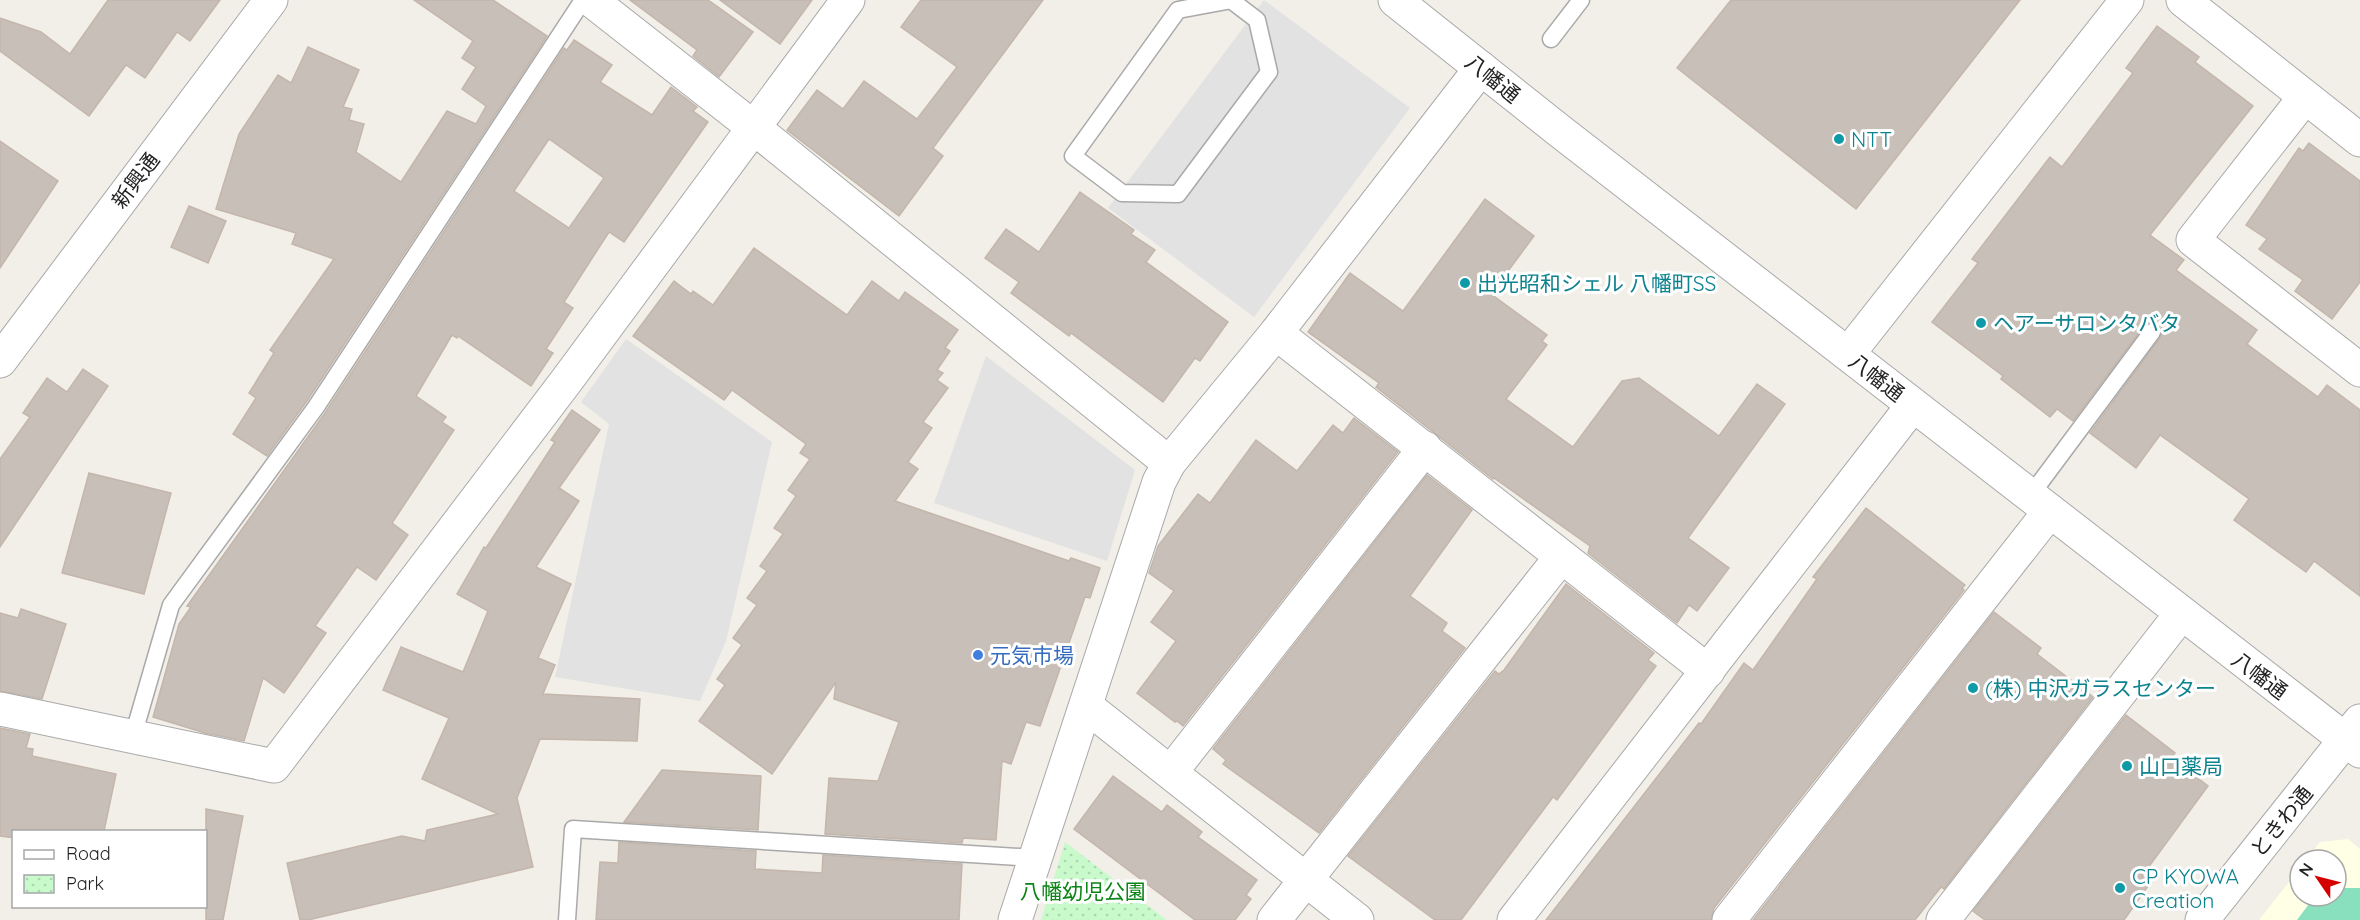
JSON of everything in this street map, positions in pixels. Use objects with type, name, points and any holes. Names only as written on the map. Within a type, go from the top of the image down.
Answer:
[{"type":"street","name":"新興通","points":[[0,361],[271,0]]},
{"type":"street","points":[[591,0],[753,127],[1169,463]]},
{"type":"street","points":[[0,709],[274,766],[560,390],[848,0]]},
{"type":"street","name":"八幡通","points":[[1395,0],[2181,614],[2355,737]]},
{"type":"street","points":[[1848,354],[2127,0]]},
{"type":"street","points":[[2183,0],[2360,140]]},
{"type":"street","points":[[1015,920],[1159,482],[1169,463],[1276,333],[1481,68]]},
{"type":"street","points":[[2305,97],[2193,240],[2360,370]]},
{"type":"street","points":[[1276,333],[1708,671]]},
{"type":"street","points":[[1514,920],[1913,405]]},
{"type":"street","points":[[1171,772],[1425,448]]},
{"type":"street","points":[[1729,920],[2040,504]]},
{"type":"street","points":[[1274,920],[1561,557]]},
{"type":"street","points":[[1943,920],[2181,614]]},
{"type":"street","points":[[1086,706],[1357,920]]},
{"type":"street","name":"ときわ通","points":[[2202,920],[2355,737]]},
{"type":"lane","points":[[133,736],[171,605],[316,407],[583,0]]},
{"type":"lane","points":[[1551,39],[1581,0]]},
{"type":"lane","points":[[1232,1],[1257,20],[1269,72],[1178,194],[1122,193],[1073,156],[1178,10],[1232,1]]},
{"type":"lane","points":[[2040,504],[2152,332]]},
{"type":"lane","points":[[567,920],[573,829],[1035,858]]},
{"type":"shaded area","points":[[1264,0],[1410,108],[1254,317],[1108,208]]},
{"type":"shaded area","points":[[626,339],[772,442],[726,641],[700,701],[555,677],[609,424],[581,402]]},
{"type":"shaded area","points":[[986,356],[1135,470],[1107,561],[934,503]]},
{"type":"shaded area","points":[[2348,839],[2360,849],[2360,920],[2259,920],[2288,883],[2288,908],[2348,908],[2348,848],[2315,848],[2320,842]]},
{"type":"green space","name":"八幡幼児公園","points":[[1065,842],[1167,920],[1041,920]]},
{"type":"green space","points":[[2348,888],[2360,888],[2360,920],[2297,920],[2306,908],[2348,908]]},
{"type":"building","points":[[108,0],[220,0],[190,41],[177,32],[145,78],[126,65],[89,116],[0,51],[0,18],[41,32],[70,54]]},
{"type":"building","points":[[414,0],[493,0],[547,36],[307,401],[267,456],[233,434],[256,398],[249,393],[274,353],[270,350],[334,259],[292,244],[296,233],[216,209],[239,134],[278,75],[291,83],[308,47],[359,70],[343,107],[352,109],[349,120],[364,124],[356,152],[401,182],[447,111],[476,124],[486,106],[462,89],[476,67],[462,58],[473,41]]},
{"type":"building","points":[[630,0],[708,0],[753,32],[719,77],[693,56],[697,50]]},
{"type":"building","points":[[720,0],[812,0],[780,44]]},
{"type":"building","points":[[921,0],[1043,0],[933,148],[943,156],[899,216],[787,130],[817,90],[843,109],[864,81],[917,119],[957,67],[901,27]]},
{"type":"building","name":"NTT","points":[[1731,0],[2020,0],[1856,209],[1677,68]]},
{"type":"building","points":[[2157,26],[2199,57],[2195,62],[2253,106],[2150,235],[2184,260],[2176,270],[2257,330],[2247,344],[2318,397],[2327,385],[2360,410],[2360,596],[2314,561],[2306,572],[2234,520],[2249,499],[2160,435],[2136,468],[2090,433],[2160,338],[2162,328],[2158,323],[2148,322],[2144,326],[2073,421],[2057,409],[2050,417],[2001,379],[2003,376],[1932,322],[1978,263],[1972,259],[2050,157],[2062,167],[2133,73],[2126,68]]},
{"type":"building","points":[[574,40],[612,65],[600,82],[652,115],[671,87],[697,107],[693,111],[708,122],[624,242],[609,232],[564,302],[573,308],[546,349],[553,353],[531,386],[458,336],[457,338],[452,335],[416,396],[446,417],[442,422],[454,430],[392,523],[408,535],[376,580],[357,567],[315,626],[326,633],[284,693],[263,678],[244,741],[205,733],[153,717],[179,624],[191,607],[187,606],[325,413],[564,48],[567,50]],"holes":[[[549,139],[604,178],[569,228],[514,191]]]},
{"type":"building","points":[[0,141],[58,181],[0,268]]},
{"type":"building","points":[[2309,143],[2360,181],[2360,282],[2332,319],[2295,291],[2303,280],[2259,249],[2267,239],[2246,225],[2299,148],[2303,151]]},
{"type":"building","points":[[1080,192],[1134,230],[1131,234],[1155,250],[1146,262],[1228,322],[1200,361],[1195,358],[1163,402],[1071,333],[1069,336],[1011,293],[1019,282],[985,258],[1006,229],[1039,252]]},
{"type":"building","points":[[1485,199],[1534,236],[1491,294],[1547,335],[1542,341],[1547,345],[1506,399],[1573,447],[1622,381],[1639,378],[1719,436],[1757,384],[1785,404],[1688,538],[1729,568],[1697,611],[1689,605],[1677,623],[1588,553],[1590,546],[1493,479],[1376,387],[1379,383],[1308,332],[1350,273],[1403,311]]},
{"type":"building","points":[[189,206],[226,221],[208,263],[171,247]]},
{"type":"building","points":[[754,248],[847,315],[872,281],[899,301],[905,292],[958,330],[945,348],[950,351],[937,370],[943,373],[937,380],[948,388],[923,422],[932,428],[908,462],[918,469],[895,501],[1069,561],[1071,558],[1100,568],[1090,598],[1085,597],[1040,726],[1026,722],[1011,764],[1002,761],[996,840],[963,838],[962,843],[825,834],[829,778],[878,781],[899,722],[834,699],[836,682],[772,774],[699,721],[725,685],[717,679],[742,645],[733,638],[757,605],[747,598],[767,571],[760,566],[783,534],[774,528],[796,496],[788,490],[810,459],[800,453],[806,444],[732,390],[724,400],[633,336],[674,281],[691,294],[693,291],[713,305]]},
{"type":"building","points":[[83,369],[108,386],[0,547],[0,459],[30,417],[23,413],[47,378],[67,392]]},
{"type":"building","points":[[572,410],[600,430],[559,488],[579,501],[536,567],[571,584],[538,658],[555,665],[543,694],[640,699],[637,741],[540,739],[517,798],[533,867],[300,920],[287,863],[402,836],[425,841],[427,830],[498,814],[422,779],[449,718],[383,690],[401,647],[463,672],[488,611],[457,594],[484,547],[486,548],[555,442],[551,440]]},
{"type":"building","points":[[1354,418],[1398,452],[1183,726],[1175,722],[1137,693],[1176,641],[1151,622],[1174,591],[1149,573],[1158,546],[1198,494],[1210,503],[1256,440],[1297,471],[1333,425],[1343,433]]},
{"type":"building","points":[[89,473],[171,493],[144,594],[62,573]]},
{"type":"building","points":[[1427,475],[1472,510],[1410,596],[1447,623],[1442,631],[1465,648],[1319,833],[1223,764],[1226,760],[1213,749]]},
{"type":"building","points":[[1866,508],[1965,585],[1962,588],[1964,590],[1714,908],[1711,920],[1546,920],[1699,723],[1701,724],[1744,663],[1753,670],[1817,579],[1813,577]]},
{"type":"building","points":[[1566,584],[1654,653],[1648,660],[1656,666],[1557,800],[1553,797],[1461,920],[1435,920],[1348,856],[1495,671],[1499,674],[1504,670]]},
{"type":"building","points":[[21,609],[66,624],[42,699],[0,691],[0,613],[18,618]]},
{"type":"building","points":[[1994,612],[2041,648],[2037,654],[2093,697],[1944,889],[1941,887],[1915,920],[1753,920]]},
{"type":"building","points":[[2126,715],[2175,753],[2171,758],[2208,786],[2142,876],[2151,882],[2124,920],[1985,920],[1973,911]]},
{"type":"building","points":[[0,728],[30,734],[26,748],[33,749],[32,756],[116,774],[104,830],[12,830],[12,838],[0,836]]},
{"type":"building","points":[[662,770],[761,776],[758,830],[624,822]]},
{"type":"building","points":[[1113,776],[1162,812],[1167,805],[1202,832],[1198,837],[1257,880],[1246,895],[1251,899],[1235,920],[1195,920],[1074,829]]},
{"type":"building","points":[[206,809],[243,816],[223,920],[206,920]]},
{"type":"building","points":[[619,842],[756,851],[755,869],[822,873],[823,855],[962,864],[959,920],[596,920],[600,862],[618,863]]},
{"type":"place","name":"NTT","points":[[1839,139]]},
{"type":"place","name":"出光昭和シェル 八幡町SS","points":[[1465,283]]},
{"type":"place","name":"ヘアーサロンタバタ","points":[[1981,323]]},
{"type":"place","name":"元気市場","points":[[978,655]]},
{"type":"place","name":"(株) 中沢ガラスセンター","points":[[1973,688]]},
{"type":"place","name":"山口薬局","points":[[2127,766]]},
{"type":"place","name":"CP KYOWA Creation","points":[[2120,888]]}]
